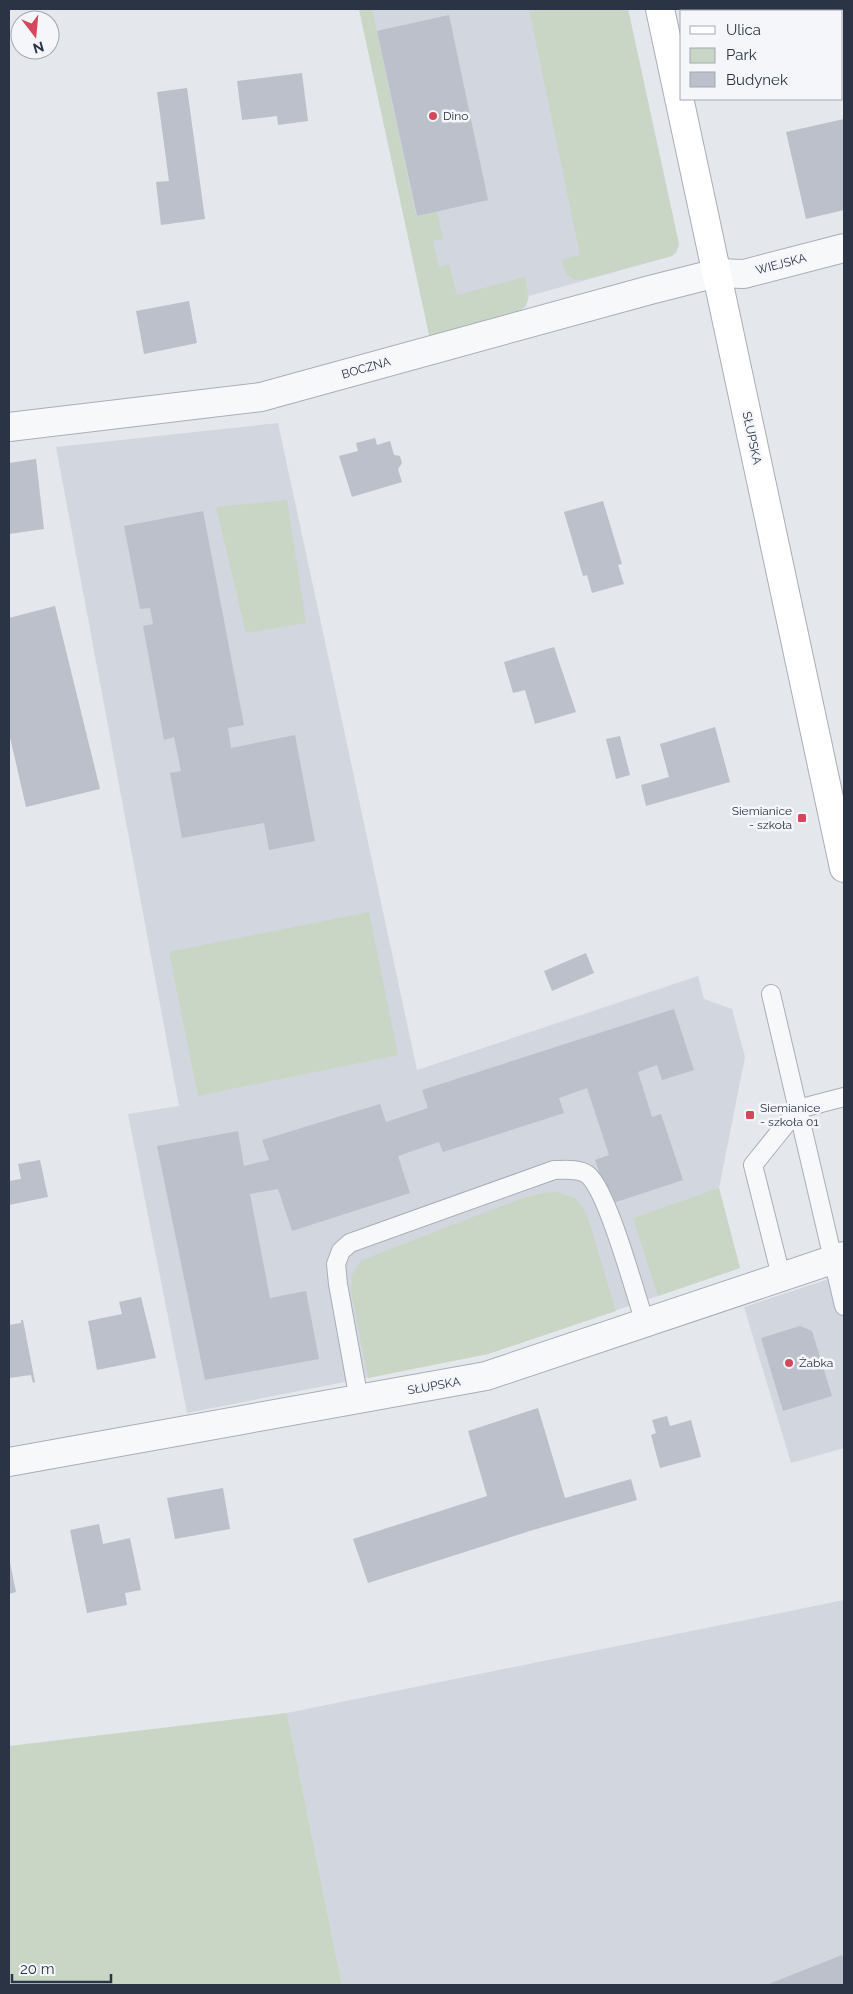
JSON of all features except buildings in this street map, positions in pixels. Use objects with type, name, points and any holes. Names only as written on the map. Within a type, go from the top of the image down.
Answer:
[{"type":"main road","name":"SŁUPSKA","points":[[660,9],[844,868]]},
{"type":"street","name":"WIEJSKA","points":[[717,273],[744,274],[844,248]]},
{"type":"street","name":"BOCZNA","points":[[9,427],[261,397],[551,316],[717,273]]},
{"type":"street","name":"SŁUPSKA","points":[[9,1462],[486,1376],[838,1258]]},
{"type":"lane","points":[[771,994],[798,1109],[838,1258],[844,1306]]},
{"type":"lane","points":[[781,1276],[753,1165],[798,1109],[844,1097]]},
{"type":"lane","points":[[359,1400],[338,1284],[336,1264],[341,1250],[350,1243],[554,1170],[572,1170],[586,1174],[602,1193],[645,1323]]},
{"type":"shaded area","points":[[359,9],[628,9],[678,240],[677,252],[672,256],[529,296],[526,307],[430,339]]},
{"type":"shaded area","points":[[278,423],[417,1070],[698,976],[704,999],[732,1009],[745,1057],[719,1188],[740,1268],[488,1354],[187,1413],[128,1114],[179,1106],[56,447]]},
{"type":"shaded area","points":[[844,1274],[844,1448],[791,1463],[744,1307]]},
{"type":"shaded area","points":[[844,1600],[844,1985],[342,1985],[287,1713]]},
{"type":"green space","points":[[359,9],[372,9],[416,216],[437,211],[443,239],[433,241],[439,267],[449,264],[457,295],[525,277],[528,297],[525,305],[518,313],[430,339]]},
{"type":"green space","points":[[529,9],[628,9],[678,240],[679,246],[672,256],[582,280],[573,279],[566,272],[561,260],[580,255]]},
{"type":"green space","points":[[287,500],[306,623],[246,633],[216,507]]},
{"type":"green space","points":[[369,912],[398,1055],[198,1096],[169,952]]},
{"type":"green space","points":[[719,1188],[740,1268],[658,1296],[633,1218]]},
{"type":"green space","points":[[557,1192],[575,1198],[586,1212],[616,1311],[488,1354],[368,1378],[351,1292],[352,1275],[362,1260],[520,1199],[542,1193]]},
{"type":"green space","points":[[287,1713],[342,1985],[9,1985],[9,1746]]},
{"type":"place","name":"Dino","points":[[433,116]]},
{"type":"place","name":"Siemianice - szkoła","points":[[802,818]]},
{"type":"place","name":"Siemianice - szkoła 01","points":[[750,1115]]},
{"type":"place","name":"Żabka","points":[[789,1363]]}]
